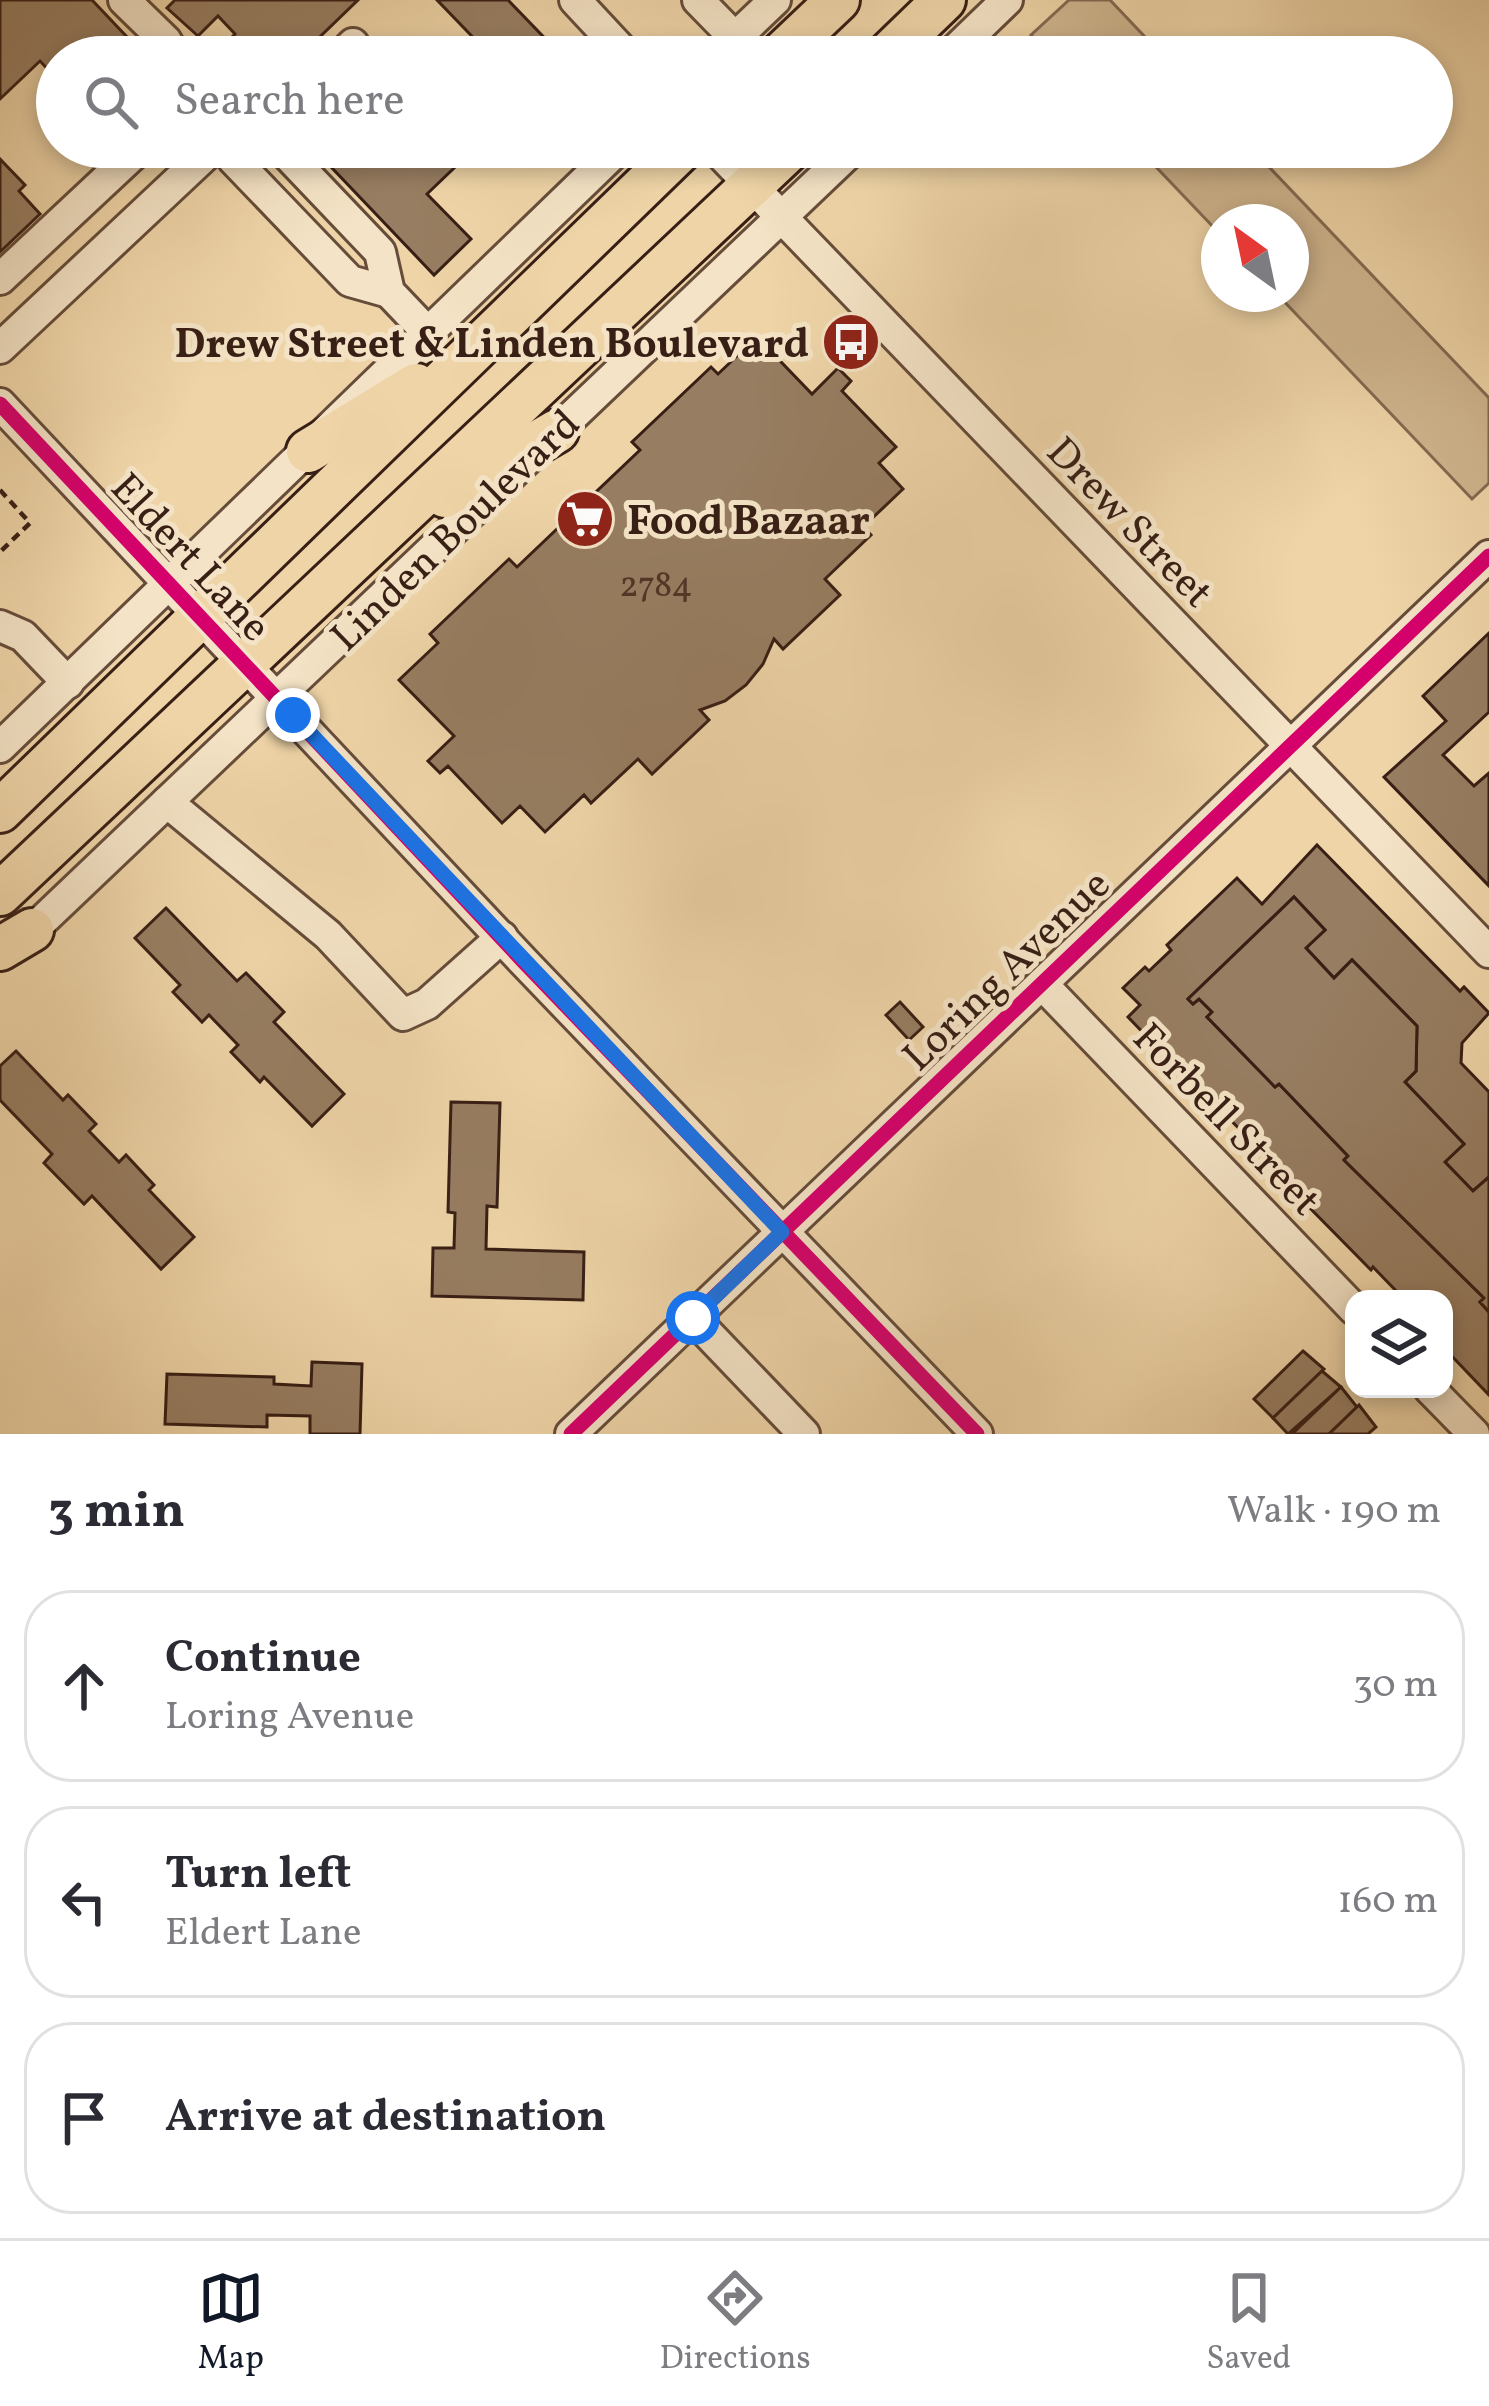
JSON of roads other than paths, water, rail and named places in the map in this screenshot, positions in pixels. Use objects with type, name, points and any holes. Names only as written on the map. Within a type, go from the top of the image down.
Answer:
[{"type":"highway","points":[[800,36],[838,0]]},
{"type":"highway","points":[[907,36],[944,0]]},
{"type":"highway","points":[[0,812],[663,168]]},
{"type":"highway","name":"Linden Boulevard","points":[[0,894],[771,168]]},
{"type":"highway","points":[[308,451],[484,343]]},
{"type":"highway","points":[[377,536],[557,431]]},
{"type":"street","points":[[124,0],[161,36]]},
{"type":"street","points":[[698,0],[718,36]]},
{"type":"street","points":[[738,36],[775,0]]},
{"type":"street","points":[[970,36],[1007,0]]},
{"type":"street","points":[[580,2],[610,36]]},
{"type":"street","points":[[0,279],[118,168]]},
{"type":"street","points":[[0,347],[192,168]]},
{"type":"street","points":[[241,168],[350,281],[388,292],[429,334]]},
{"type":"street","points":[[300,168],[380,253],[388,292]]},
{"type":"street","points":[[0,747],[599,168]]},
{"type":"street","name":"Drew Street","points":[[734,168],[1489,952]]},
{"type":"street","name":"Linden Boulevard","points":[[0,961],[16,940],[833,168]]},
{"type":"street","name":"Eldert Lane","points":[[0,404],[977,1434]]},
{"type":"street","name":"Loring Avenue","points":[[571,1434],[1489,556]]},
{"type":"street","points":[[0,626],[23,636],[68,683]]},
{"type":"street","points":[[167,802],[328,935],[403,1015],[428,1004],[502,937]]},
{"type":"street","name":"Forbell Street","points":[[1042,984],[1345,1301]]},
{"type":"street","points":[[693,1318],[804,1434]]},
{"type":"street","points":[[1439,1398],[1474,1434]]},
{"type":"place","name":"Drew Street & Linden Boulevard","points":[[851,342]]},
{"type":"place","name":"Food Bazaar","points":[[585,519]]}]
